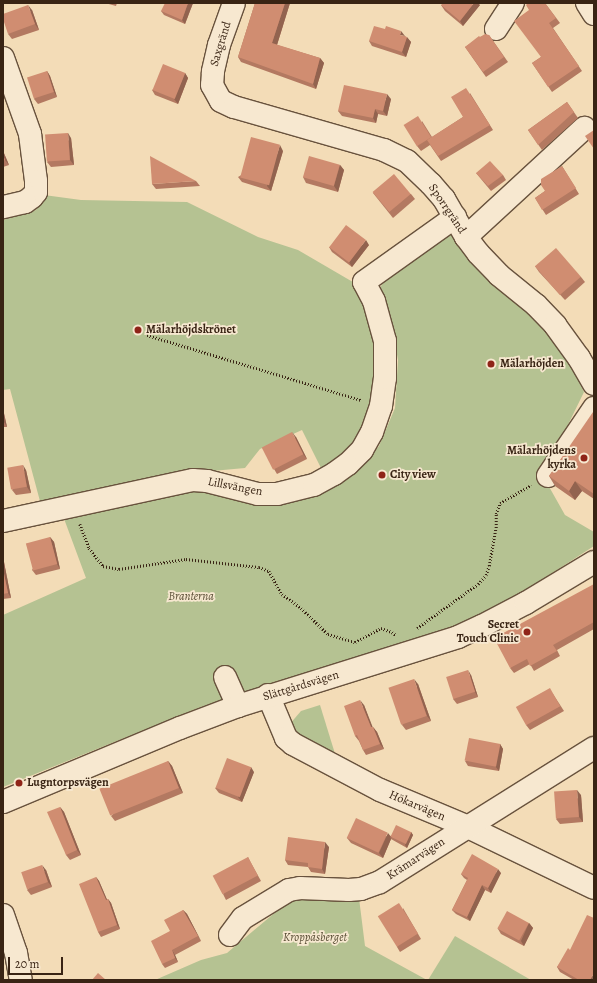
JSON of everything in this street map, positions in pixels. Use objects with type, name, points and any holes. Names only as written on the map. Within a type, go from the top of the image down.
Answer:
[{"type":"street","name":"Saxgränd","points":[[212,85],[219,45],[234,3]]},
{"type":"street","points":[[496,29],[513,3]]},
{"type":"street","points":[[587,3],[594,14]]},
{"type":"street","points":[[3,58],[30,134],[36,181],[36,192],[32,197],[25,202],[3,207]]},
{"type":"street","name":"Sporrgränd","points":[[212,85],[221,101],[234,107],[384,150],[402,158],[431,184],[455,217],[466,237],[499,275],[536,305],[555,326],[579,358],[594,384]]},
{"type":"street","points":[[466,237],[584,128]]},
{"type":"street","name":"Lillsvängen","points":[[3,521],[193,480],[207,481],[258,494],[277,494],[307,487],[334,474],[348,464],[362,450],[372,432],[381,406],[385,378],[384,341],[374,301],[364,282],[455,217]]},
{"type":"street","points":[[548,476],[594,408]]},
{"type":"street","name":"Slättgårdsvägen","points":[[3,802],[268,695],[406,654],[464,634],[526,603],[594,562]]},
{"type":"street","points":[[225,677],[238,706]]},
{"type":"street","name":"Hökarvägen","points":[[268,695],[283,733],[293,744],[380,790],[466,826],[594,888]]},
{"type":"street","name":"Krämarvägen","points":[[230,934],[243,918],[289,890],[300,888],[349,890],[372,885],[594,748]]},
{"type":"street","points":[[3,915],[7,939],[18,960],[21,980]]},
{"type":"path","points":[[147,335],[381,406]]},
{"type":"path","points":[[413,630],[478,584],[486,574],[489,566],[496,528],[496,514],[500,503],[548,476]]},
{"type":"path","points":[[82,530],[89,548],[104,566],[119,569],[186,559],[259,567],[269,571],[282,594],[301,608],[328,634],[355,642],[381,628],[392,632],[400,640]]},
{"type":"green space","points":[[44,195],[81,200],[187,202],[258,237],[298,250],[358,285],[377,334],[378,368],[370,413],[360,436],[344,458],[321,468],[302,430],[260,449],[245,468],[190,473],[41,505],[10,389],[3,390],[3,220],[36,210]]},
{"type":"green space","name":"Branterna","points":[[449,234],[459,235],[531,312],[563,349],[584,392],[543,476],[565,515],[594,532],[594,546],[500,607],[445,633],[274,683],[201,707],[3,787],[3,615],[86,578],[63,516],[172,492],[333,485],[358,469],[379,446],[395,408],[398,360],[391,323],[379,289],[388,276]]},
{"type":"green space","points":[[320,705],[336,757],[298,743],[289,725],[301,711]]},
{"type":"green space","name":"Kroppåsberget","points":[[296,895],[359,898],[365,946],[427,980],[155,980],[201,960],[227,953]]},
{"type":"green space","points":[[455,936],[531,980],[428,980]]},
{"type":"building","points":[[165,3],[188,3],[182,20],[161,11]]},
{"type":"building","points":[[255,3],[285,3],[272,43],[320,58],[313,84],[238,57]]},
{"type":"building","points":[[443,3],[474,3],[460,21],[441,5]]},
{"type":"building","points":[[528,3],[545,3],[556,18],[549,23],[579,66],[548,87],[532,63],[541,57],[514,21],[529,10],[526,5]]},
{"type":"building","points":[[28,5],[35,24],[8,34],[3,19],[3,14]]},
{"type":"building","points":[[374,26],[385,29],[386,26],[401,31],[400,35],[407,37],[402,52],[369,41]]},
{"type":"building","points":[[485,34],[489,35],[504,57],[483,72],[465,47],[479,36],[480,37]]},
{"type":"building","points":[[163,64],[185,73],[175,99],[153,90]]},
{"type":"building","points":[[47,71],[54,92],[34,98],[27,77]]},
{"type":"building","points":[[344,85],[387,94],[383,111],[375,109],[373,118],[338,111]]},
{"type":"building","points":[[466,88],[490,125],[438,156],[427,140],[463,117],[451,97]]},
{"type":"building","points":[[567,102],[574,112],[538,145],[528,130]]},
{"type":"building","points":[[418,116],[431,137],[417,146],[404,125]]},
{"type":"building","points":[[594,130],[594,149],[585,136]]},
{"type":"building","points":[[68,133],[70,160],[47,162],[45,135]]},
{"type":"building","points":[[251,137],[280,145],[269,185],[240,178]]},
{"type":"building","points":[[150,156],[196,181],[152,184]]},
{"type":"building","points":[[309,156],[340,165],[334,186],[303,177]]},
{"type":"building","points":[[490,161],[503,175],[488,186],[476,173]]},
{"type":"building","points":[[562,166],[576,188],[542,210],[535,198],[545,191],[541,185],[541,179]]},
{"type":"building","points":[[394,174],[411,194],[389,212],[373,192]]},
{"type":"building","points":[[346,225],[366,240],[349,262],[329,247]]},
{"type":"building","points":[[556,248],[581,277],[560,295],[535,266]]},
{"type":"building","points":[[593,412],[594,494],[575,481],[569,491],[549,476]]},
{"type":"building","points":[[292,432],[303,454],[273,470],[262,447]]},
{"type":"building","points":[[23,465],[27,487],[11,489],[7,468]]},
{"type":"building","points":[[50,537],[57,564],[33,571],[26,543]]},
{"type":"building","points":[[3,569],[8,593],[3,594]]},
{"type":"building","points":[[594,584],[594,622],[553,645],[557,651],[530,666],[527,659],[510,668],[494,638]]},
{"type":"building","points":[[468,670],[475,692],[453,699],[446,677]]},
{"type":"building","points":[[414,679],[427,716],[401,725],[388,688]]},
{"type":"building","points":[[550,688],[560,706],[526,725],[516,707]]},
{"type":"building","points":[[360,700],[380,744],[363,750],[357,735],[355,736],[344,706]]},
{"type":"building","points":[[469,738],[500,744],[496,767],[465,761]]},
{"type":"building","points":[[227,758],[251,767],[240,797],[216,788]]},
{"type":"building","points":[[168,761],[179,788],[110,816],[99,789]]},
{"type":"building","points":[[577,790],[579,817],[556,819],[554,792]]},
{"type":"building","points":[[60,807],[77,850],[66,855],[47,812]]},
{"type":"building","points":[[356,818],[388,833],[378,853],[347,838]]},
{"type":"building","points":[[396,825],[411,832],[406,844],[391,837]]},
{"type":"building","points":[[288,837],[325,842],[322,869],[308,867],[308,863],[285,860]]},
{"type":"building","points":[[472,854],[498,869],[488,888],[482,885],[467,917],[452,910],[468,878],[461,874]]},
{"type":"building","points":[[248,857],[258,876],[223,894],[213,876]]},
{"type":"building","points":[[42,865],[48,882],[27,889],[21,872]]},
{"type":"building","points":[[96,877],[106,900],[108,899],[117,925],[98,932],[79,884]]},
{"type":"building","points":[[399,903],[418,934],[397,947],[378,916]]},
{"type":"building","points":[[183,910],[198,936],[172,950],[175,958],[162,964],[151,941],[170,931],[164,920]]},
{"type":"building","points":[[507,911],[529,923],[519,941],[497,928]]},
{"type":"building","points":[[587,915],[594,918],[594,973],[590,980],[579,980],[557,967],[568,948],[570,950]]},
{"type":"building","points":[[98,973],[106,980],[92,980]]},
{"type":"place","name":"Mälarhöjdskrönet","points":[[138,330]]},
{"type":"place","name":"Mälarhöjden","points":[[491,364]]},
{"type":"place","name":"Mälarhöjdens kyrka","points":[[584,458]]},
{"type":"place","name":"City view","points":[[382,475]]},
{"type":"place","name":"Secret Touch Clinic","points":[[527,632]]},
{"type":"place","name":"Lugntorpsvägen","points":[[19,783]]}]
